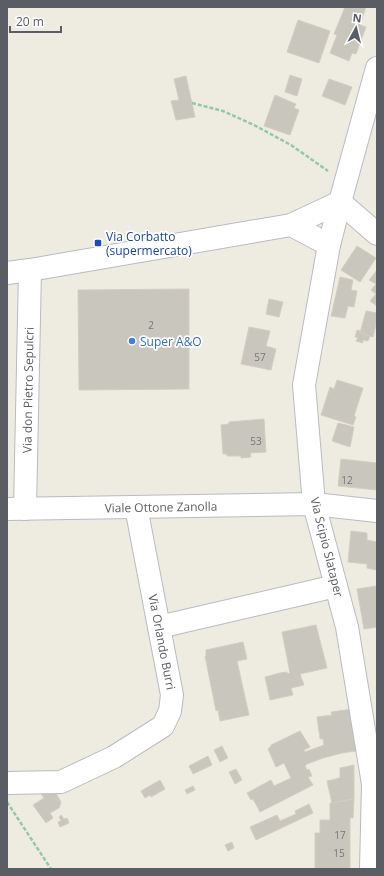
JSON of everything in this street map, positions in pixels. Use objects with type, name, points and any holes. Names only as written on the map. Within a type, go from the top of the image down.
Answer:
[{"type":"street","name":"Via Scipio Slataper","points":[[371,869],[373,784],[347,627],[314,504],[304,385],[329,245],[342,192],[377,68]]},
{"type":"street","points":[[7,272],[30,270],[291,225],[342,192],[377,234]]},
{"type":"street","points":[[291,225],[329,245]]},
{"type":"street","name":"Via don Pietro Sepulcri","points":[[16,509],[30,270]]},
{"type":"street","name":"Viale Ottone Zanolla","points":[[16,509],[314,504],[377,511]]},
{"type":"street","name":"Via Orlando Burri","points":[[7,783],[61,782],[114,758],[163,726],[170,711],[172,695],[136,507]]},
{"type":"street","points":[[159,627],[336,586]]},
{"type":"path","points":[[192,103],[222,111],[254,125],[291,145],[342,192]]},
{"type":"path","points":[[7,801],[50,869]]},
{"type":"building","points":[[345,7],[366,7],[360,25],[366,27],[356,54],[352,53],[349,61],[330,53],[337,35],[334,34]]},
{"type":"building","points":[[298,20],[330,31],[319,63],[287,52]]},
{"type":"building","points":[[290,75],[302,79],[297,96],[285,92]]},
{"type":"building","points":[[186,76],[195,117],[176,120],[171,101],[179,100],[174,79]]},
{"type":"building","points":[[329,79],[352,87],[345,105],[322,96]]},
{"type":"building","points":[[275,95],[296,104],[294,108],[299,110],[290,135],[264,126]]},
{"type":"building","points":[[357,246],[376,258],[360,282],[341,270]]},
{"type":"building","points":[[377,270],[377,306],[370,301],[376,294],[371,290],[376,284],[369,280]]},
{"type":"building","points":[[340,277],[353,280],[351,290],[357,291],[354,307],[348,306],[345,318],[331,316]]},
{"type":"building","points":[[189,289],[189,389],[79,390],[78,290]]},
{"type":"building","points":[[269,299],[283,302],[279,317],[266,314]]},
{"type":"building","points":[[366,311],[377,313],[373,337],[360,333]]},
{"type":"building","points":[[249,327],[270,331],[266,346],[276,349],[271,370],[241,364]]},
{"type":"building","points":[[357,330],[360,331],[360,333],[370,336],[368,341],[363,340],[363,343],[356,341],[358,338],[355,337]]},
{"type":"building","points":[[337,380],[363,388],[354,416],[356,417],[353,425],[321,415],[330,387],[334,389]]},
{"type":"building","points":[[264,419],[266,452],[250,453],[251,457],[241,458],[241,456],[227,456],[227,454],[223,454],[221,425],[229,424],[229,422]]},
{"type":"building","points":[[338,423],[354,427],[350,447],[332,441]]},
{"type":"building","points":[[341,459],[377,463],[377,490],[338,486]]},
{"type":"building","points":[[351,531],[367,533],[367,540],[377,542],[376,570],[367,568],[367,564],[348,562]]},
{"type":"building","points":[[377,586],[377,627],[364,629],[357,589]]},
{"type":"building","points":[[316,625],[327,668],[300,674],[304,685],[291,688],[293,695],[270,700],[265,677],[280,673],[290,673],[282,632]]},
{"type":"building","points":[[243,642],[247,659],[237,661],[249,715],[220,721],[218,710],[216,711],[205,656],[206,650]]},
{"type":"building","points":[[353,709],[356,751],[323,758],[307,764],[305,766],[307,770],[309,769],[312,776],[308,777],[313,785],[260,812],[253,799],[251,800],[247,793],[271,780],[274,786],[291,778],[284,763],[276,767],[268,749],[271,745],[300,731],[310,747],[304,750],[305,752],[324,745],[323,739],[320,739],[317,717],[332,715],[331,712]]},
{"type":"building","points":[[222,746],[228,758],[220,762],[214,750]]},
{"type":"building","points":[[208,756],[212,765],[193,774],[189,766]]},
{"type":"building","points":[[354,765],[354,799],[332,803],[327,781],[340,778],[340,768]]},
{"type":"building","points":[[236,769],[242,780],[235,784],[229,772]]},
{"type":"building","points":[[160,780],[165,789],[151,797],[150,795],[145,798],[141,791]]},
{"type":"building","points":[[51,785],[61,802],[59,808],[50,813],[53,818],[46,823],[33,805],[44,798],[40,792]]},
{"type":"building","points":[[193,786],[195,790],[187,794],[185,790]]},
{"type":"building","points":[[354,799],[353,818],[350,818],[350,869],[315,869],[315,833],[320,833],[320,820],[330,820],[330,803]]},
{"type":"building","points":[[309,804],[313,813],[256,840],[250,827],[277,815],[280,821],[296,814],[295,811]]},
{"type":"building","points":[[61,815],[64,819],[67,818],[69,823],[60,827],[58,822],[61,821],[59,817]]},
{"type":"building","points":[[232,842],[234,848],[228,851],[225,845]]},
{"type":"place","name":"Via Corbatto (supermercato)","points":[[98,243]]},
{"type":"place","name":"Super A&O","points":[[132,341]]}]
